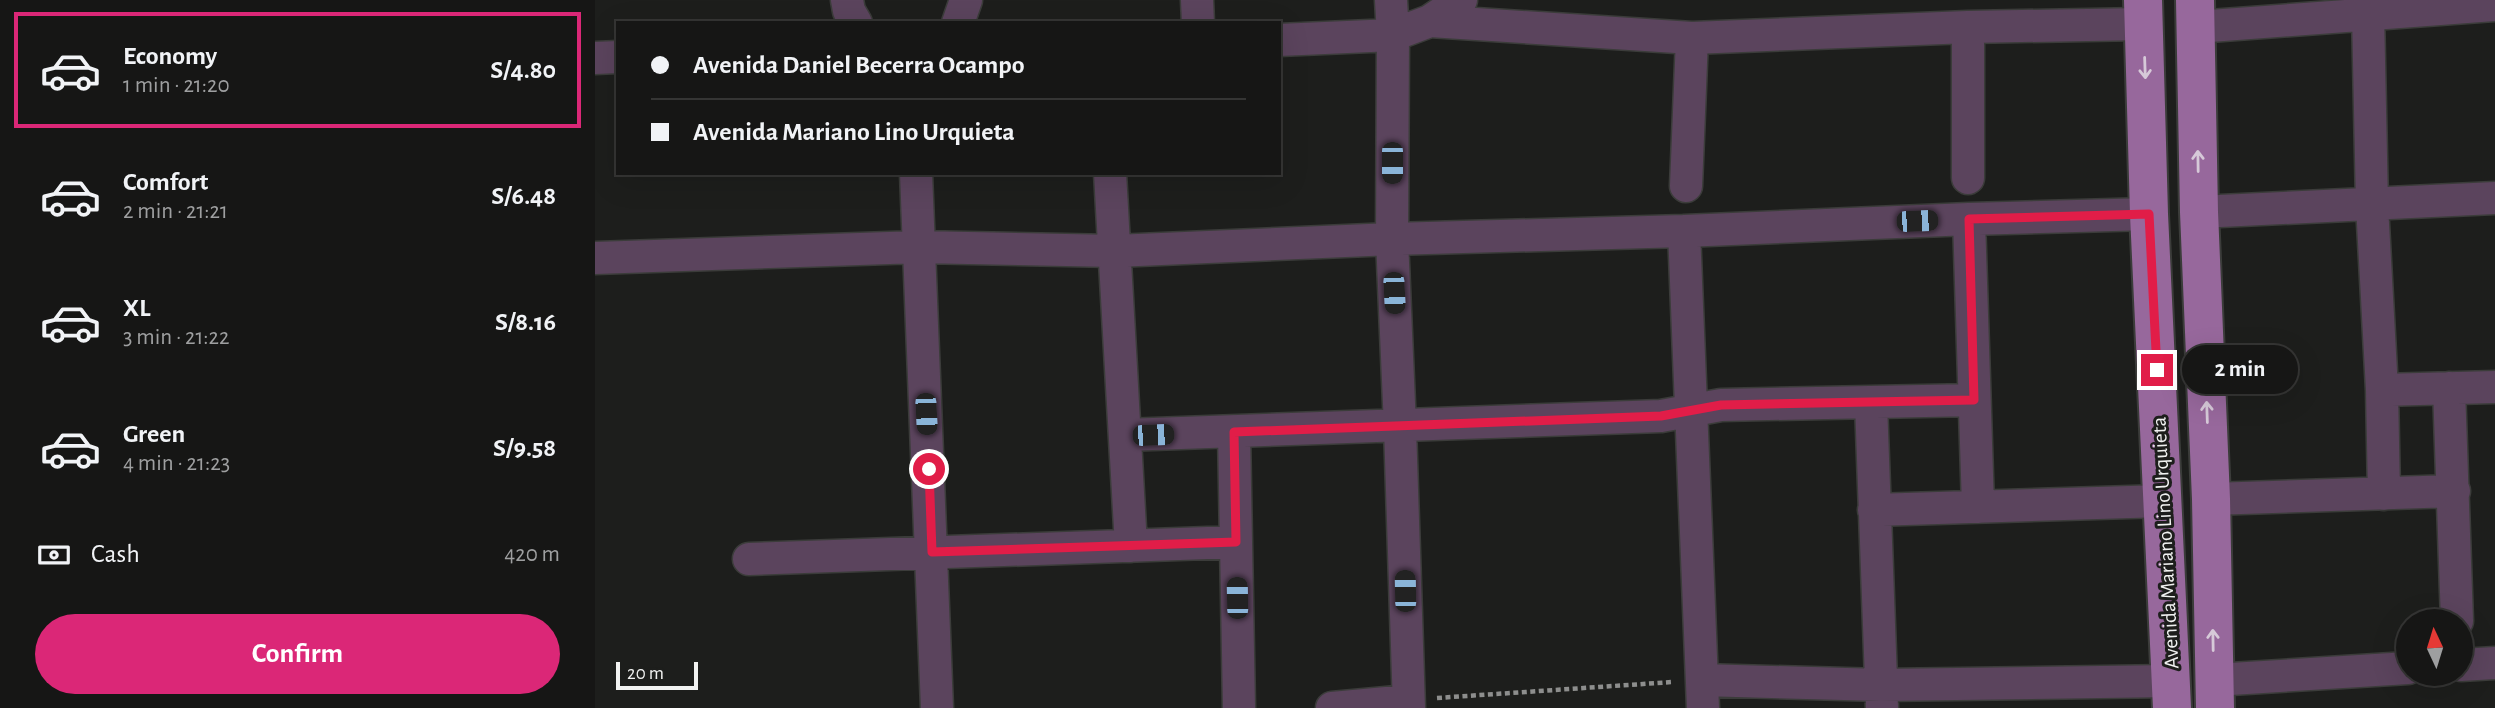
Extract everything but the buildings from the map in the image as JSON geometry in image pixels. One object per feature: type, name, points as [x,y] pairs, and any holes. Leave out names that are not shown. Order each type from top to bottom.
[{"type":"main road","name":"Avenida Mariano Lino Urquieta","points":[[2143,12],[2149,214],[2171,694]]},
{"type":"main road","name":"Avenida Mariano Lino Urquieta","points":[[2195,13],[2199,212],[2211,499],[2214,694]]},
{"type":"street","points":[[848,0],[849,11],[855,21]]},
{"type":"street","points":[[959,21],[966,0]]},
{"type":"street","points":[[1196,0],[1198,21]]},
{"type":"street","points":[[1332,708],[1408,705],[1392,239],[1391,0]]},
{"type":"street","points":[[1281,40],[1393,34],[1430,21],[1461,0]]},
{"type":"street","points":[[2195,13],[2368,13],[2495,5]]},
{"type":"street","points":[[1430,21],[1692,38],[1968,27],[2143,12]]},
{"type":"street","points":[[2368,13],[2372,205],[2382,390],[2384,494]]},
{"type":"street","points":[[1968,27],[1968,178]]},
{"type":"street","points":[[1686,186],[1692,38]]},
{"type":"street","points":[[595,58],[616,57]]},
{"type":"street","points":[[916,175],[937,708]]},
{"type":"street","points":[[1110,175],[1131,546]]},
{"type":"street","points":[[2199,212],[2495,198]]},
{"type":"street","points":[[595,258],[919,247],[1115,251],[2149,214]]},
{"type":"street","points":[[1969,219],[1978,507]]},
{"type":"street","points":[[1684,231],[1702,694],[2171,694]]},
{"type":"street","points":[[2382,390],[2495,387]]},
{"type":"street","points":[[2449,388],[2457,609]]},
{"type":"street","points":[[1125,435],[1661,416],[1721,405],[1974,400]]},
{"type":"street","points":[[1871,403],[1882,696]]},
{"type":"street","points":[[1234,432],[1239,708]]},
{"type":"street","points":[[2211,499],[2454,491]]},
{"type":"street","points":[[1874,510],[2163,501]]},
{"type":"street","points":[[749,558],[1236,542]]},
{"type":"street","points":[[2473,664],[2495,663]]},
{"type":"street","points":[[2214,694],[2396,670]]},
{"type":"path","points":[[1408,705],[1467,694],[1702,694]]},
{"type":"route","points":[[929,469],[932,552],[1236,542],[1234,432],[1661,416],[1721,405],[1974,400],[1969,219],[2149,214],[2157,370]]}]
